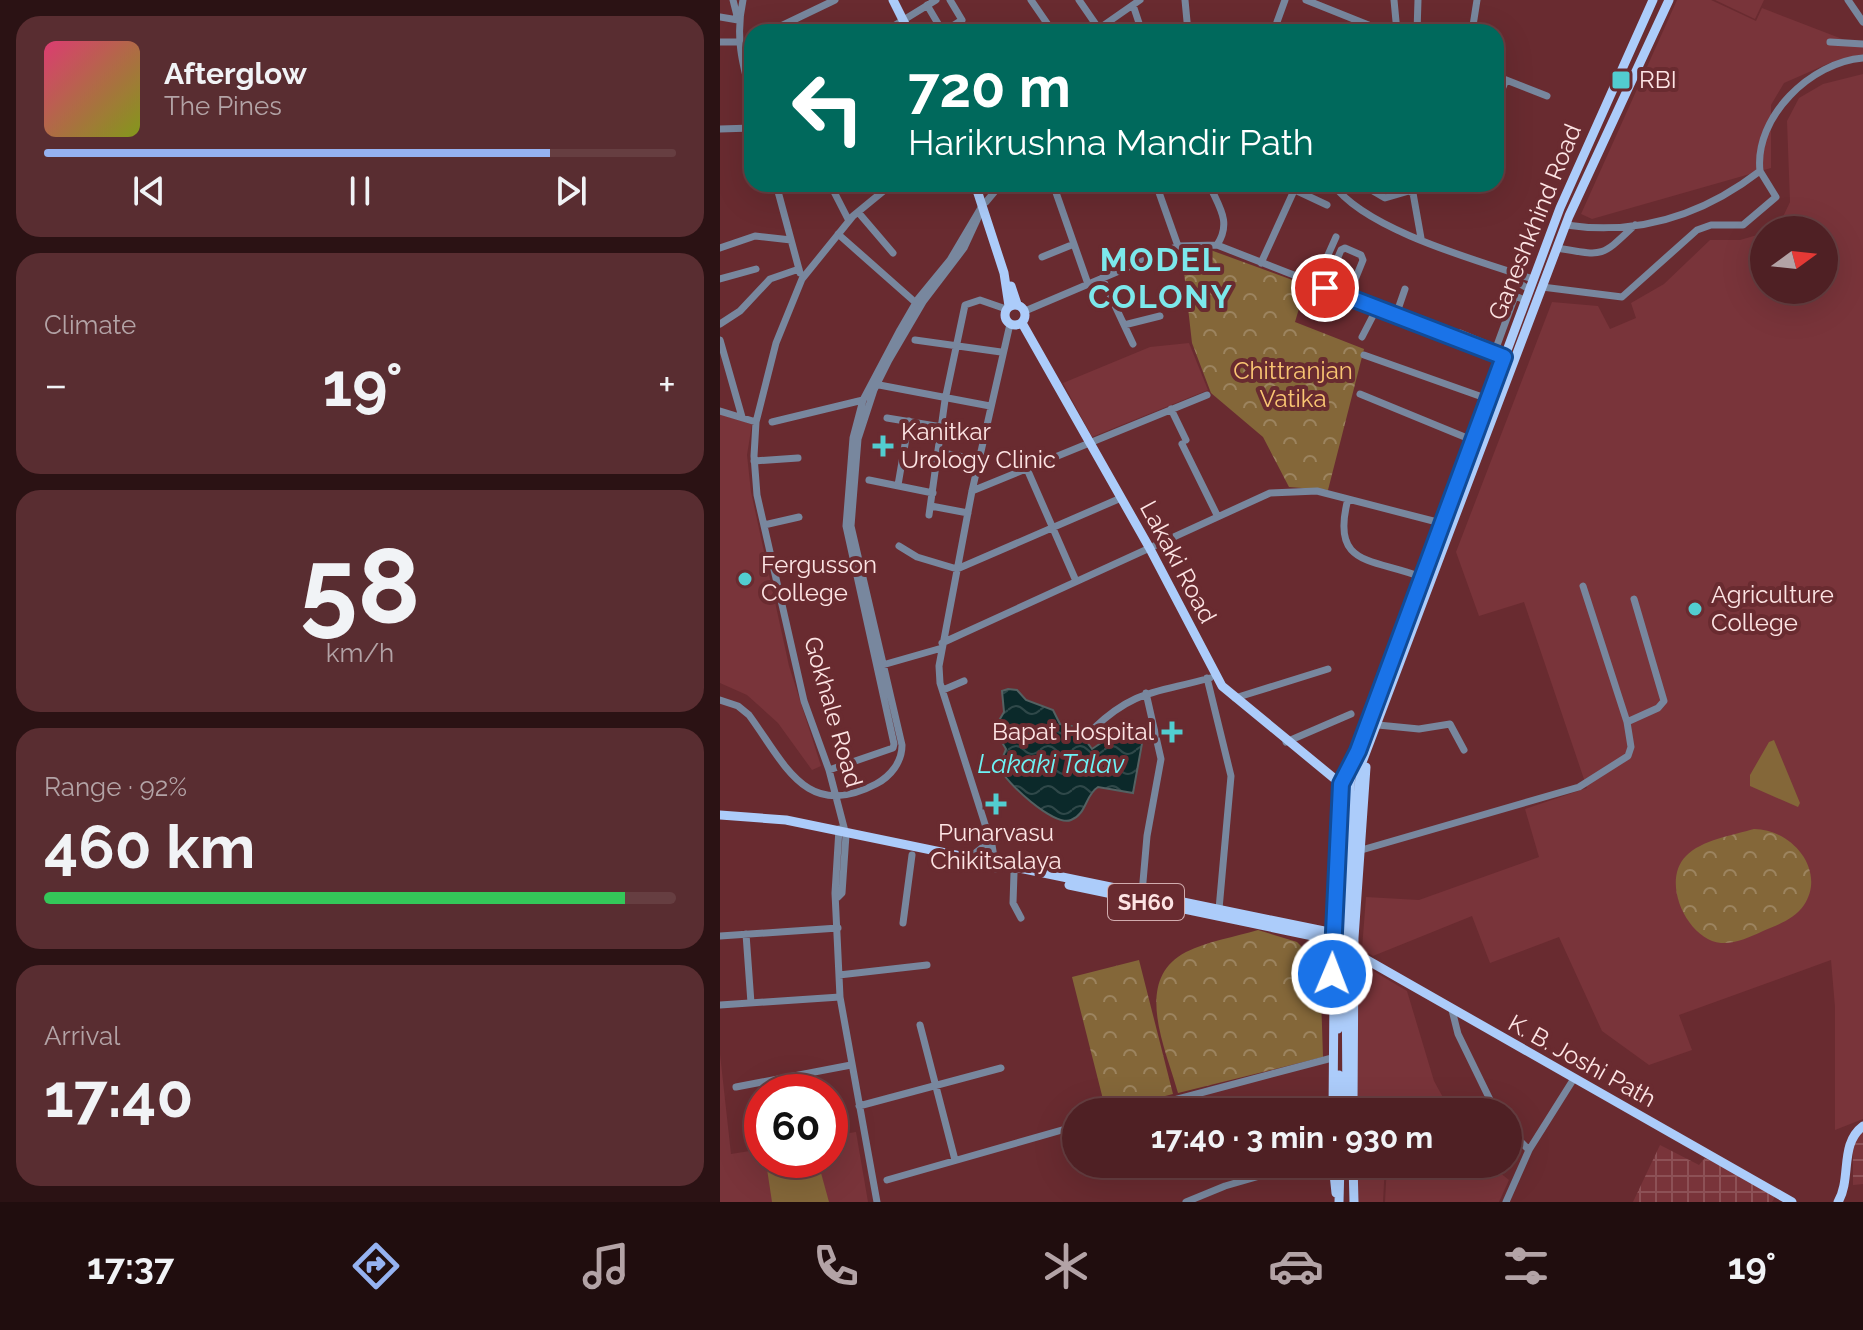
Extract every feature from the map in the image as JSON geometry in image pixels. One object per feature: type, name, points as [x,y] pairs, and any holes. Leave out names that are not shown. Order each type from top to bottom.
[{"type":"main road","points":[[893,0],[905,24]]},
{"type":"main road","name":"Ganeshkhind Road","points":[[1334,1098],[1332,940],[1358,851],[1362,752],[1421,577],[1558,212],[1653,0]]},
{"type":"main road","name":"Ganeshkhind Road","points":[[1352,1098],[1341,784],[1378,725],[1568,220],[1669,0]]},
{"type":"main road","points":[[980,192],[1014,308],[1022,323],[1010,324],[1005,318],[1014,308]]},
{"type":"main road","points":[[1558,212],[1568,220]]},
{"type":"main road","name":"Lakaki Road","points":[[1022,323],[1149,547],[1212,677],[1286,742],[1341,784]]},
{"type":"main road","points":[[1347,1098],[1345,904],[1349,781],[1362,752]]},
{"type":"main road","name":"SH60","points":[[720,815],[786,820],[966,860],[1324,931],[1332,940]]},
{"type":"main road","name":"SH60","points":[[842,834],[849,841],[912,855],[977,867],[981,863]]},
{"type":"main road","name":"SH60","points":[[997,866],[1014,873],[1332,940]]},
{"type":"main road","name":"K. B. Joshi Path","points":[[1332,940],[1346,956],[1452,1010],[1792,1202]]},
{"type":"main road","points":[[1336,1098],[1346,956]]},
{"type":"main road","points":[[1838,1202],[1846,1183],[1850,1142],[1863,1126]]},
{"type":"main road","points":[[1333,1178],[1333,1188],[1345,1202]]},
{"type":"main road","points":[[1342,1178],[1345,1202]]},
{"type":"main road","points":[[1345,1202],[1348,1178]]},
{"type":"street","points":[[733,0],[744,64]]},
{"type":"street","points":[[738,20],[743,0]]},
{"type":"street","points":[[785,24],[835,0]]},
{"type":"street","points":[[899,24],[936,0]]},
{"type":"street","points":[[950,0],[962,20],[956,24]]},
{"type":"street","points":[[1031,0],[1048,24]]},
{"type":"street","points":[[1079,0],[1093,24]]},
{"type":"street","points":[[1185,0],[1187,24]]},
{"type":"street","points":[[1277,22],[1285,0]]},
{"type":"street","points":[[1394,0],[1396,24]]},
{"type":"street","points":[[1417,24],[1418,0]]},
{"type":"street","points":[[1473,24],[1477,0]]},
{"type":"street","points":[[1848,0],[1863,22]]},
{"type":"street","points":[[1309,1],[1366,24]]},
{"type":"street","points":[[1105,24],[1137,2],[1141,24]]},
{"type":"street","points":[[927,5],[938,24]]},
{"type":"street","points":[[720,17],[738,20]]},
{"type":"street","points":[[720,42],[739,42]]},
{"type":"street","points":[[1830,42],[1863,44]]},
{"type":"street","points":[[1542,287],[1622,297],[1697,230],[1711,225],[1743,225],[1776,197],[1760,171],[1758,154],[1771,116],[1809,80],[1846,60],[1863,58]]},
{"type":"street","points":[[1504,85],[1506,80],[1547,96]]},
{"type":"street","points":[[720,129],[744,128]]},
{"type":"street","points":[[1568,220],[1587,228],[1666,222],[1696,211],[1709,200],[1737,189],[1760,171]]},
{"type":"street","points":[[778,192],[802,279]]},
{"type":"street","points":[[834,192],[849,221]]},
{"type":"street","name":"Gokhale Road","points":[[842,834],[837,797],[804,701],[764,525],[754,461],[756,422],[776,343],[802,279],[849,221],[882,192]]},
{"type":"street","points":[[852,470],[874,384],[916,303],[950,260],[994,192]]},
{"type":"street","points":[[1056,192],[1088,284]]},
{"type":"street","points":[[1159,192],[1178,246]]},
{"type":"street","points":[[1212,192],[1225,221],[1224,234],[1217,245]]},
{"type":"street","points":[[1261,263],[1294,192]]},
{"type":"street","points":[[1301,192],[1327,205]]},
{"type":"street","points":[[1340,192],[1358,211],[1531,284]]},
{"type":"street","points":[[1375,192],[1385,198],[1413,193],[1421,238]]},
{"type":"street","points":[[829,770],[893,748],[895,739],[851,526],[852,470],[863,400],[923,302],[964,248],[984,204]]},
{"type":"street","points":[[858,212],[893,253]]},
{"type":"street","points":[[1557,248],[1599,254],[1616,246],[1636,225]]},
{"type":"street","points":[[838,234],[916,303]]},
{"type":"street","points":[[720,248],[755,236],[791,240]]},
{"type":"street","points":[[1315,284],[1336,237]]},
{"type":"street","points":[[1042,257],[1074,244]]},
{"type":"street","points":[[968,513],[930,510],[945,400],[965,305],[980,300],[1014,308],[1088,284],[1178,246],[1217,245],[1504,357]]},
{"type":"street","points":[[1325,288],[1341,250],[1345,248],[1361,255],[1363,260],[1348,297]]},
{"type":"street","points":[[720,279],[756,269]]},
{"type":"street","points":[[720,324],[740,311],[770,279],[799,269]]},
{"type":"street","points":[[1102,278],[1133,344]]},
{"type":"street","points":[[1513,280],[1531,284]]},
{"type":"street","points":[[1396,315],[1405,289]]},
{"type":"street","points":[[1459,340],[1460,333],[1496,348],[1515,296],[1525,300]]},
{"type":"street","points":[[1362,337],[1377,308]]},
{"type":"street","points":[[1124,325],[1160,316]]},
{"type":"street","points":[[997,866],[943,690],[939,666],[972,491],[1001,352],[1010,324]]},
{"type":"street","points":[[720,340],[742,417]]},
{"type":"street","points":[[915,340],[1001,352]]},
{"type":"street","points":[[1364,355],[1488,399]]},
{"type":"street","points":[[874,384],[945,400],[990,406]]},
{"type":"street","points":[[1360,394],[1472,440]]},
{"type":"street","points":[[972,491],[1207,395]]},
{"type":"street","points":[[772,422],[863,400]]},
{"type":"street","points":[[1171,409],[1217,515]]},
{"type":"street","points":[[720,411],[756,422]]},
{"type":"street","points":[[887,418],[942,427]]},
{"type":"street","points":[[898,485],[909,421]]},
{"type":"street","points":[[938,452],[979,460]]},
{"type":"street","points":[[754,461],[798,458]]},
{"type":"street","points":[[1027,469],[1076,581]]},
{"type":"street","points":[[869,480],[933,493]]},
{"type":"street","points":[[880,666],[942,645],[1270,493],[1317,491],[1441,523]]},
{"type":"street","points":[[899,546],[917,557],[957,569],[1121,498]]},
{"type":"street","points":[[1348,499],[1343,533],[1351,553],[1421,577]]},
{"type":"street","points":[[764,525],[799,517]]},
{"type":"street","points":[[1358,851],[1579,787],[1628,756],[1631,747],[1627,722],[1583,586]]},
{"type":"street","points":[[1627,722],[1658,708],[1664,701],[1634,599]]},
{"type":"street","points":[[720,700],[738,706],[749,715],[804,788],[827,798],[837,797],[877,784],[899,763],[902,745],[880,666]]},
{"type":"street","points":[[1235,698],[1328,669]]},
{"type":"street","points":[[1093,729],[1118,705],[1146,693],[1212,677],[1231,776],[1219,909]]},
{"type":"street","points":[[943,690],[964,681]]},
{"type":"street","points":[[1142,893],[1147,836],[1161,759],[1146,693]]},
{"type":"street","points":[[1286,742],[1351,714]]},
{"type":"street","points":[[1378,725],[1419,729],[1450,724],[1464,750]]},
{"type":"street","points":[[966,860],[983,847],[986,831]]},
{"type":"street","points":[[842,834],[838,897],[840,997],[877,1202]]},
{"type":"street","points":[[981,863],[991,843]]},
{"type":"street","points":[[903,923],[912,855]]},
{"type":"street","points":[[1014,873],[1013,903],[1021,918]]},
{"type":"street","points":[[720,936],[838,928]]},
{"type":"street","points":[[746,934],[751,1003]]},
{"type":"street","points":[[839,975],[927,965]]},
{"type":"street","points":[[720,1005],[840,997]]},
{"type":"street","points":[[1452,1010],[1458,1034],[1489,1098]]},
{"type":"street","points":[[920,1025],[955,1160]]},
{"type":"street","points":[[1182,1098],[1332,1058]]},
{"type":"street","points":[[805,1074],[851,1065]]},
{"type":"street","points":[[859,1106],[1001,1068]]},
{"type":"street","points":[[1506,1202],[1529,1150],[1573,1080]]},
{"type":"street","points":[[736,1087],[744,1086]]},
{"type":"street","points":[[887,1180],[1062,1130]]},
{"type":"street","points":[[1522,1143],[1529,1150]]},
{"type":"street","points":[[1186,1202],[1253,1178]]},
{"type":"shaded area","points":[[1677,0],[1711,0],[1756,21],[1762,8],[1863,47],[1863,57],[1832,62],[1784,83],[1771,105],[1771,168],[1592,219],[1581,214]]},
{"type":"shaded area","points":[[1715,0],[1764,0],[1755,19]]},
{"type":"shaded area","name":"Agriculture College","points":[[1863,74],[1863,1119],[1835,1130],[1835,1007],[1831,960],[1679,1015],[1692,1050],[1649,1065],[1602,1031],[1559,937],[1490,963],[1472,916],[1373,956],[1362,949],[1366,897],[1419,900],[1539,857],[1525,809],[1587,788],[1524,602],[1479,616],[1456,552],[1552,302],[1598,306],[1610,329],[1636,318],[1631,303],[1664,284],[1710,240],[1750,237],[1750,304],[1838,304],[1838,216],[1783,216],[1790,202],[1787,121],[1799,98],[1823,84]]},
{"type":"shaded area","points":[[1189,343],[1208,390],[1092,437],[1063,383],[1150,347]]},
{"type":"shaded area","name":"Fergusson College","points":[[720,414],[752,424],[747,455],[751,492],[789,666],[821,766],[812,770],[778,723],[747,695],[720,683]]},
{"type":"shaded area","points":[[1358,962],[1407,991],[1434,1081],[1443,1098],[1358,1098]]},
{"type":"shaded area","points":[[720,1054],[731,1154],[744,1152],[744,1178],[848,1178],[848,1133],[856,1132],[868,1202],[720,1202]]},
{"type":"shaded area","points":[[1863,1130],[1863,1184],[1853,1185],[1853,1145]]},
{"type":"shaded area","points":[[1660,1145],[1699,1165],[1705,1158],[1776,1195],[1772,1202],[1633,1202]]},
{"type":"shaded area","points":[[1358,1178],[1384,1178],[1383,1202],[1358,1202]]},
{"type":"shaded area","points":[[1386,1178],[1509,1180],[1499,1202],[1385,1202]]},
{"type":"green space","name":"Chittranjan Vatika","points":[[1205,248],[1306,285],[1295,322],[1364,349],[1328,490],[1289,487],[1263,437],[1211,393],[1192,343],[1184,272],[1192,270],[1188,249]]},
{"type":"green space","points":[[1774,740],[1800,803],[1798,807],[1750,786],[1750,775],[1769,742]]},
{"type":"green space","points":[[1754,829],[1781,836],[1802,854],[1811,878],[1810,892],[1800,910],[1780,924],[1737,941],[1721,943],[1709,939],[1698,932],[1681,908],[1676,880],[1679,867],[1692,850]]},
{"type":"green space","points":[[1258,930],[1297,942],[1320,965],[1323,1057],[1178,1093],[1157,1016],[1160,980],[1170,964],[1186,952]]},
{"type":"green space","points":[[1139,960],[1173,1094],[1157,1098],[1103,1098],[1072,977]]},
{"type":"green space","points":[[768,1178],[822,1178],[829,1202],[772,1202]]},
{"type":"water","name":"Lakaki Talav","points":[[1017,690],[1026,700],[1053,710],[1060,724],[1076,727],[1092,749],[1128,725],[1140,728],[1143,738],[1133,793],[1098,787],[1080,813],[1071,820],[1053,817],[1031,802],[1010,783],[999,767],[1006,749],[994,729],[1004,712],[1002,691]]},
{"type":"place","name":"RBI","points":[[1621,80]]},
{"type":"place","name":"Kanitkar Urology Clinic","points":[[883,446]]},
{"type":"place","name":"Fergusson College","points":[[745,579]]},
{"type":"place","name":"Agriculture College","points":[[1695,609]]},
{"type":"place","name":"Bapat Hospital","points":[[1172,732]]},
{"type":"place","name":"Punarvasu Chikitsalaya","points":[[996,804]]},
{"type":"district","name":"MODEL COLONY","points":[[1161,278]]},
{"type":"route","points":[[1325,288],[1504,357],[1358,751],[1341,784],[1332,974]]}]
